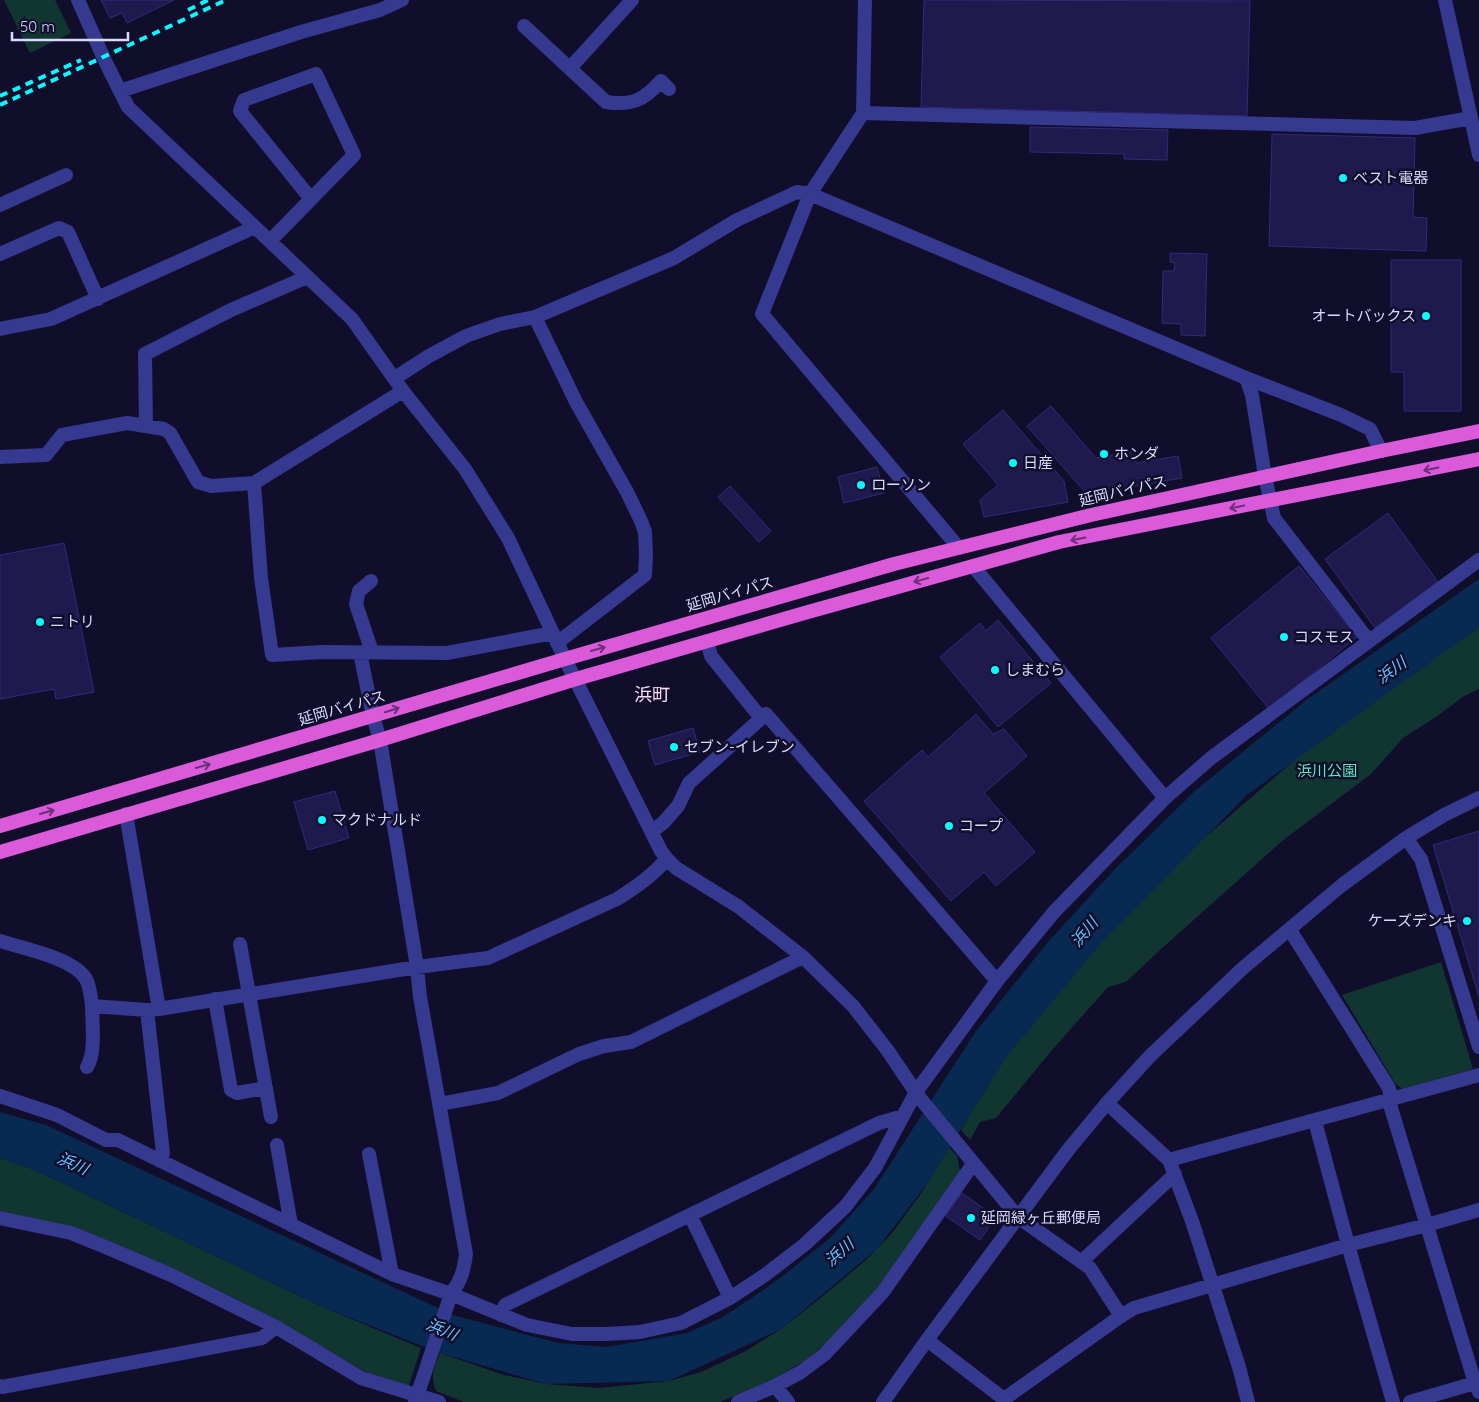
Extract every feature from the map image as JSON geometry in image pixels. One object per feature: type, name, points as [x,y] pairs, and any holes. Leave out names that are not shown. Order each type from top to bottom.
[{"type":"highway","name":"延岡バイパス","points":[[0,826],[565,658],[894,564],[1091,515],[1479,431]]},
{"type":"highway","points":[[0,852],[380,740],[576,679],[1060,542],[1479,459]]},
{"type":"street","points":[[78,0],[128,107],[352,319],[403,391],[465,469],[508,538],[555,638],[666,859],[676,868],[739,907],[804,957],[853,1006],[888,1051],[917,1094],[1018,1217],[1090,1268],[1121,1316]]},
{"type":"street","points":[[120,91],[301,32],[380,10],[402,0]]},
{"type":"street","points":[[570,68],[632,0]]},
{"type":"street","points":[[865,0],[863,113],[810,194],[762,314],[959,548]]},
{"type":"street","points":[[1445,0],[1479,155]]},
{"type":"street","points":[[524,26],[606,102],[622,104],[635,101],[647,95],[661,81],[670,89]]},
{"type":"street","points":[[270,241],[312,199],[354,155],[316,74],[244,100],[240,111],[312,199]]},
{"type":"street","points":[[863,113],[1416,128],[1471,118]]},
{"type":"street","points":[[0,206],[66,175]]},
{"type":"street","points":[[395,378],[429,356],[466,336],[500,324],[535,316],[674,258],[737,220],[798,192],[810,194],[1246,378],[1341,415],[1370,429],[1381,451]]},
{"type":"street","points":[[0,329],[51,319],[255,227]]},
{"type":"street","points":[[0,254],[59,228],[68,232],[98,299]]},
{"type":"street","points":[[146,426],[145,354],[231,310],[307,276]]},
{"type":"street","points":[[254,483],[261,578],[272,655],[322,652],[447,653],[555,638],[645,575],[645,532],[627,492],[576,402],[535,316]]},
{"type":"street","points":[[1246,378],[1252,395],[1274,518],[1369,641]]},
{"type":"street","points":[[0,457],[46,455],[62,435],[127,423],[164,429],[170,433],[198,482],[211,486],[254,483],[403,391]]},
{"type":"street","points":[[0,1096],[57,1115],[106,1140],[118,1140],[392,1274],[451,1294],[527,1325],[572,1334],[606,1334],[640,1332],[681,1322],[730,1298],[765,1275],[804,1245],[845,1207],[875,1168],[917,1094],[997,981],[1054,912],[1164,798],[1211,758],[1479,560]]},
{"type":"street","points":[[973,566],[1164,798]]},
{"type":"street","points":[[371,581],[359,591],[356,604],[366,652],[372,716],[380,740],[417,967],[420,997],[466,1254],[459,1284],[451,1294],[416,1399]]},
{"type":"street","points":[[707,641],[711,656],[761,718]]},
{"type":"street","points":[[652,831],[663,823],[678,806],[689,783],[766,714],[997,981]]},
{"type":"street","points":[[884,1402],[927,1340],[1068,1150],[1107,1103],[1150,1056],[1243,968],[1342,885],[1406,838],[1444,815],[1479,798]]},
{"type":"street","points":[[126,814],[153,1009],[163,1153],[160,1161]]},
{"type":"street","points":[[1406,838],[1421,859],[1479,1046]]},
{"type":"street","points":[[92,1006],[153,1009],[417,967],[488,958],[617,898],[654,873],[666,859]]},
{"type":"street","points":[[1290,930],[1388,1088],[1392,1099],[1391,1108],[1477,1387],[1410,1402]]},
{"type":"street","points":[[0,941],[60,960],[75,968],[86,979],[92,1006],[92,1040],[90,1062],[87,1067]]},
{"type":"street","points":[[240,944],[271,1117]]},
{"type":"street","points":[[440,1104],[498,1093],[579,1054],[604,1046],[631,1042],[804,957]]},
{"type":"street","points":[[215,999],[231,1090],[237,1093],[266,1088]]},
{"type":"street","points":[[1169,1160],[1479,1074]]},
{"type":"street","points":[[1107,1103],[1169,1160],[1192,1221],[1248,1402]]},
{"type":"street","points":[[501,1315],[505,1305],[879,1123],[903,1116]]},
{"type":"street","points":[[1314,1121],[1393,1402]]},
{"type":"street","points":[[277,1145],[291,1225]]},
{"type":"street","points":[[369,1154],[392,1274]]},
{"type":"street","points":[[738,1402],[801,1372],[825,1354],[883,1292],[973,1164]]},
{"type":"street","points":[[1081,1262],[1175,1174]]},
{"type":"street","points":[[927,1340],[1005,1400],[1134,1308],[1348,1245],[1479,1210]]},
{"type":"street","points":[[690,1215],[730,1298]]},
{"type":"street","points":[[0,1218],[71,1233],[171,1274],[276,1327],[361,1378],[416,1399],[439,1402]]},
{"type":"street","points":[[1,1387],[262,1338],[276,1327]]},
{"type":"street","points":[[775,1386],[788,1402]]},
{"type":"green space","points":[[4,0],[55,0],[71,33],[30,53]]},
{"type":"green space","name":"浜川公園","points":[[1479,627],[1479,689],[1464,696],[1403,738],[1371,774],[1282,841],[1126,982],[1108,987],[1052,1050],[996,1118],[980,1122],[970,1140],[961,1130],[1006,1057],[1083,961],[1157,883],[1202,840],[1305,751]]},
{"type":"green space","points":[[1441,962],[1473,1069],[1402,1089],[1395,1083],[1342,995]]},
{"type":"green space","points":[[949,1147],[957,1156],[960,1171],[877,1289],[828,1342],[804,1361],[772,1380],[720,1402],[464,1402],[436,1391],[433,1376],[440,1353],[504,1375],[546,1384],[599,1388],[669,1381],[701,1372],[744,1352],[781,1329],[866,1260],[892,1233],[922,1192]]},
{"type":"green space","points":[[0,1158],[35,1170],[325,1308],[421,1348],[408,1388],[364,1371],[244,1303],[171,1268],[77,1228],[0,1211]]},
{"type":"water","name":"浜川","points":[[1479,579],[1479,627],[1247,795],[1103,941],[1006,1057],[926,1185],[877,1249],[781,1329],[669,1381],[546,1384],[440,1353],[325,1308],[35,1170],[0,1158],[0,1112],[46,1125],[453,1315],[558,1343],[607,1347],[687,1333],[723,1317],[775,1282],[829,1239],[874,1189],[974,1034],[1048,942],[1114,870],[1196,790],[1309,698]]},
{"type":"building","points":[[101,0],[174,0],[127,23],[122,13],[110,18]]},
{"type":"building","points":[[924,0],[1250,1],[1247,116],[921,107]]},
{"type":"building","points":[[1030,127],[1168,130],[1167,160],[1124,159],[1124,154],[1030,152]]},
{"type":"building","name":"ベスト電器","points":[[1272,134],[1415,138],[1413,217],[1427,218],[1426,251],[1269,246]]},
{"type":"building","points":[[1170,253],[1207,254],[1205,336],[1181,335],[1181,324],[1162,323],[1163,271],[1174,271],[1175,263],[1170,262]]},
{"type":"building","name":"オートバックス","points":[[1391,260],[1461,260],[1461,411],[1404,411],[1404,372],[1391,372]]},
{"type":"building","points":[[1051,406],[1096,458],[1134,451],[1136,463],[1178,456],[1182,478],[1087,494],[1027,426]]},
{"type":"building","name":"日産","points":[[1003,410],[1064,481],[1068,502],[984,517],[980,500],[998,485],[963,444]]},
{"type":"building","name":"ローソン","points":[[877,467],[884,493],[844,503],[838,477]]},
{"type":"building","points":[[730,486],[771,531],[759,542],[718,497]]},
{"type":"building","points":[[1388,513],[1438,582],[1375,628],[1325,559]]},
{"type":"building","name":"ニトリ","points":[[64,543],[94,692],[56,699],[54,689],[0,699],[0,555]]},
{"type":"building","name":"コスモス","points":[[1299,566],[1357,637],[1269,709],[1211,638]]},
{"type":"building","name":"しまむら","points":[[998,620],[1051,683],[998,727],[940,657],[980,623],[986,631]]},
{"type":"building","name":"コープ","points":[[976,714],[993,734],[1004,729],[1027,756],[984,793],[1035,852],[996,886],[984,872],[951,901],[864,801],[922,750],[928,757]]},
{"type":"building","name":"セブン-イレブン","points":[[693,728],[700,752],[655,765],[648,741]]},
{"type":"building","name":"マクドナルド","points":[[335,791],[349,838],[308,850],[294,802]]},
{"type":"building","name":"ケーズデンキ","points":[[1479,831],[1479,997],[1433,845]]},
{"type":"building","points":[[962,1193],[996,1217],[980,1240],[946,1216]]},
{"type":"railway","points":[[188,10],[208,0]]},
{"type":"railway","points":[[0,105],[226,0]]},
{"type":"railway","points":[[0,96],[81,60]]},
{"type":"place","name":"ベスト電器","points":[[1343,178]]},
{"type":"place","name":"オートバックス","points":[[1426,316]]},
{"type":"place","name":"ホンダ","points":[[1104,454]]},
{"type":"place","name":"日産","points":[[1013,463]]},
{"type":"place","name":"ローソン","points":[[861,485]]},
{"type":"place","name":"ニトリ","points":[[40,622]]},
{"type":"place","name":"コスモス","points":[[1284,637]]},
{"type":"place","name":"しまむら","points":[[995,670]]},
{"type":"place","name":"セブン-イレブン","points":[[674,747]]},
{"type":"place","name":"マクドナルド","points":[[322,820]]},
{"type":"place","name":"コープ","points":[[949,826]]},
{"type":"place","name":"ケーズデンキ","points":[[1467,921]]},
{"type":"place","name":"延岡緑ヶ丘郵便局","points":[[971,1218]]},
{"type":"district","name":"浜町","points":[[652,695]]}]
